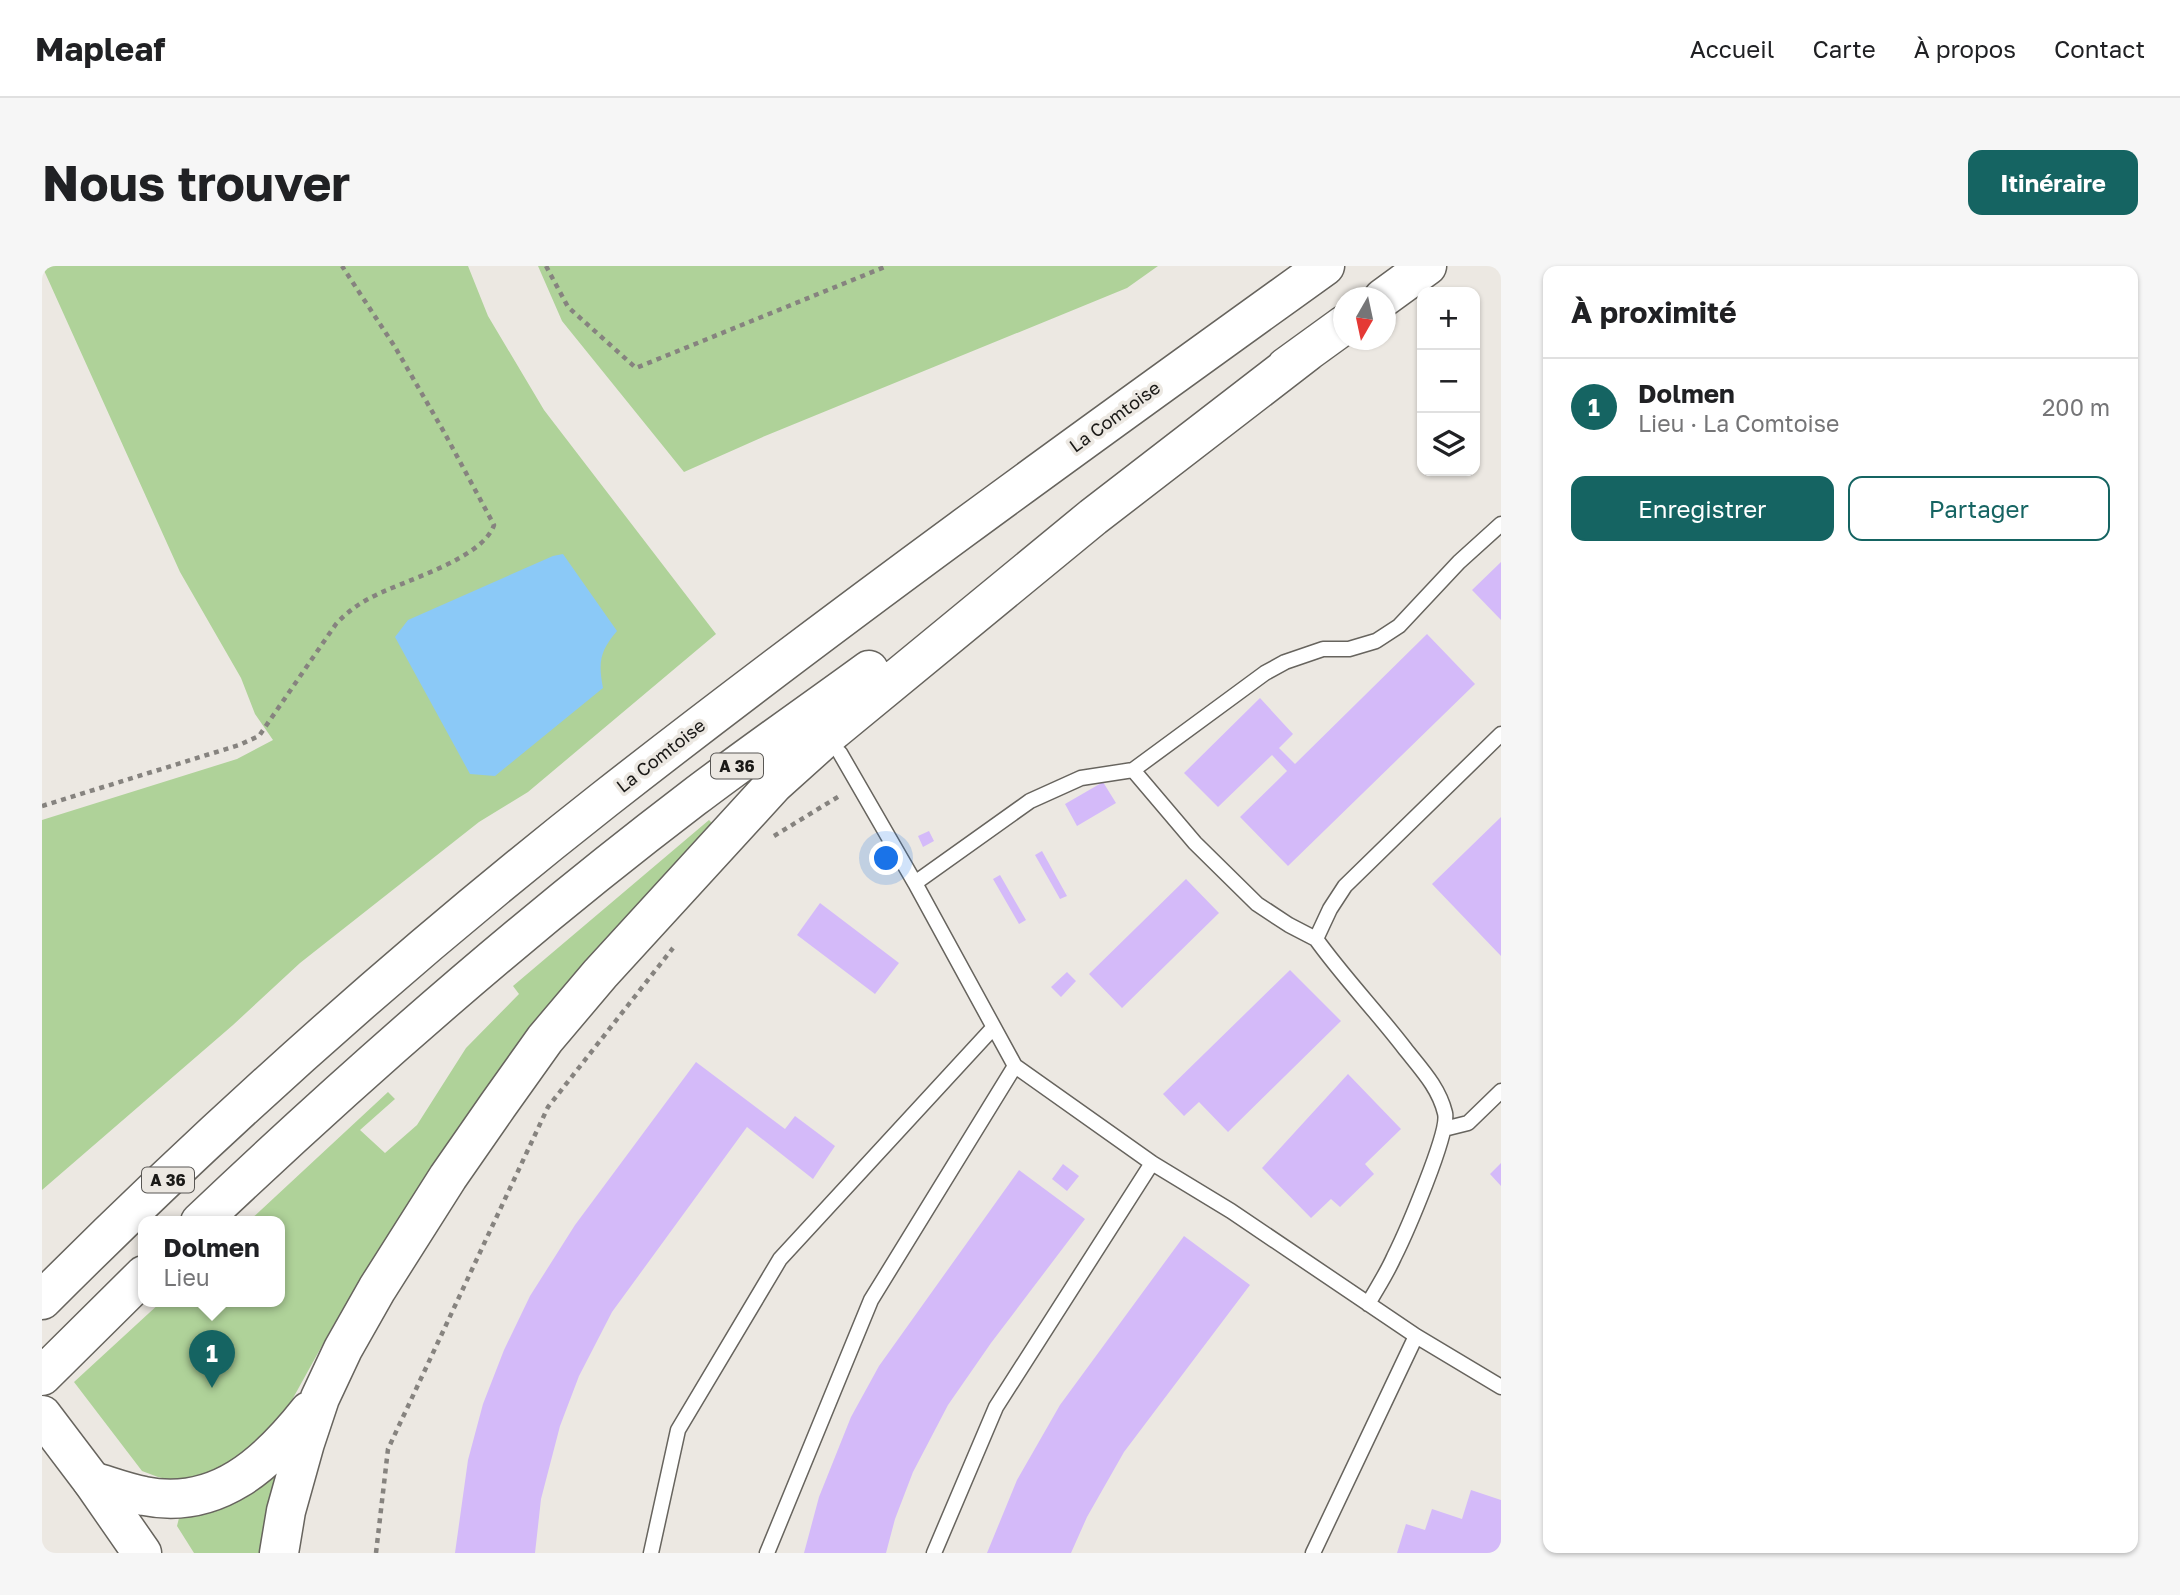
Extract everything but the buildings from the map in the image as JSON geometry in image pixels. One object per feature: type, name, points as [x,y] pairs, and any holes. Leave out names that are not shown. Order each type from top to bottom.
[{"type":"main road","name":"La Comtoise","points":[[42,1300],[93,1249],[334,1027],[452,924],[603,801],[760,679],[1051,463],[1325,266]]},
{"type":"main road","points":[[1396,288],[1427,266]]},
{"type":"main road","name":"A 36","points":[[207,1216],[437,1007],[663,822],[1333,333]]},
{"type":"main road","points":[[279,1553],[294,1479],[320,1398],[343,1349],[377,1289],[449,1177],[545,1039],[600,974],[724,837],[774,785],[834,730],[1093,517],[1307,352]]},
{"type":"main road","points":[[42,1291],[93,1249]]},
{"type":"main road","points":[[42,1376],[138,1281]]},
{"type":"main road","points":[[92,1481],[146,1497],[187,1497],[217,1491],[263,1462],[320,1398]]},
{"type":"main road","points":[[42,1415],[142,1553]]},
{"type":"lane","points":[[915,883],[1030,801],[1081,778],[1133,770],[1265,673],[1284,662],[1323,649],[1349,649],[1376,641],[1399,626],[1459,562],[1501,524]]},
{"type":"lane","points":[[1316,939],[1330,909],[1345,886],[1501,734]]},
{"type":"lane","points":[[840,754],[915,883],[1015,1066],[1152,1163],[1231,1211],[1416,1336],[1501,1387]]},
{"type":"lane","points":[[1133,770],[1195,843],[1257,904],[1316,939],[1436,1088],[1446,1116],[1444,1129],[1394,1258],[1368,1304]]},
{"type":"lane","points":[[650,1553],[678,1430],[780,1259],[993,1028]]},
{"type":"lane","points":[[767,1553],[871,1300],[1015,1066]]},
{"type":"lane","points":[[1444,1129],[1468,1123],[1501,1091]]},
{"type":"lane","points":[[933,1553],[996,1407],[1152,1163]]},
{"type":"lane","points":[[1313,1553],[1416,1336]]},
{"type":"path","points":[[42,806],[239,745],[259,736],[346,613],[372,597],[459,558],[491,534],[494,525],[444,432],[395,347],[342,266]]},
{"type":"path","points":[[546,266],[568,307],[636,368],[887,266]]},
{"type":"path","points":[[771,838],[857,785]]},
{"type":"path","points":[[376,1553],[388,1449],[548,1107],[674,947]]},
{"type":"green space","points":[[42,266],[468,266],[488,316],[544,410],[716,634],[528,792],[479,822],[300,963],[233,1025],[42,1190],[42,820],[237,759],[273,740],[255,714],[241,678],[180,572]]},
{"type":"green space","points":[[538,266],[1158,266],[1127,288],[765,436],[684,472],[562,321]]},
{"type":"green space","points":[[709,820],[718,829],[385,1247],[334,1324],[287,1409],[254,1451],[204,1479],[171,1480],[142,1471],[74,1382],[156,1307],[285,1307],[285,1216],[254,1216],[388,1092],[395,1099],[360,1130],[385,1153],[417,1125],[466,1048],[519,994],[513,986]]},
{"type":"green space","points":[[274,1477],[283,1479],[266,1553],[194,1553],[177,1526],[179,1518],[230,1505]]},
{"type":"water","points":[[563,554],[617,631],[602,657],[603,688],[495,776],[470,774],[395,637],[408,620]]},
{"type":"place","name":"Dolmen","points":[[212,1388]]}]
